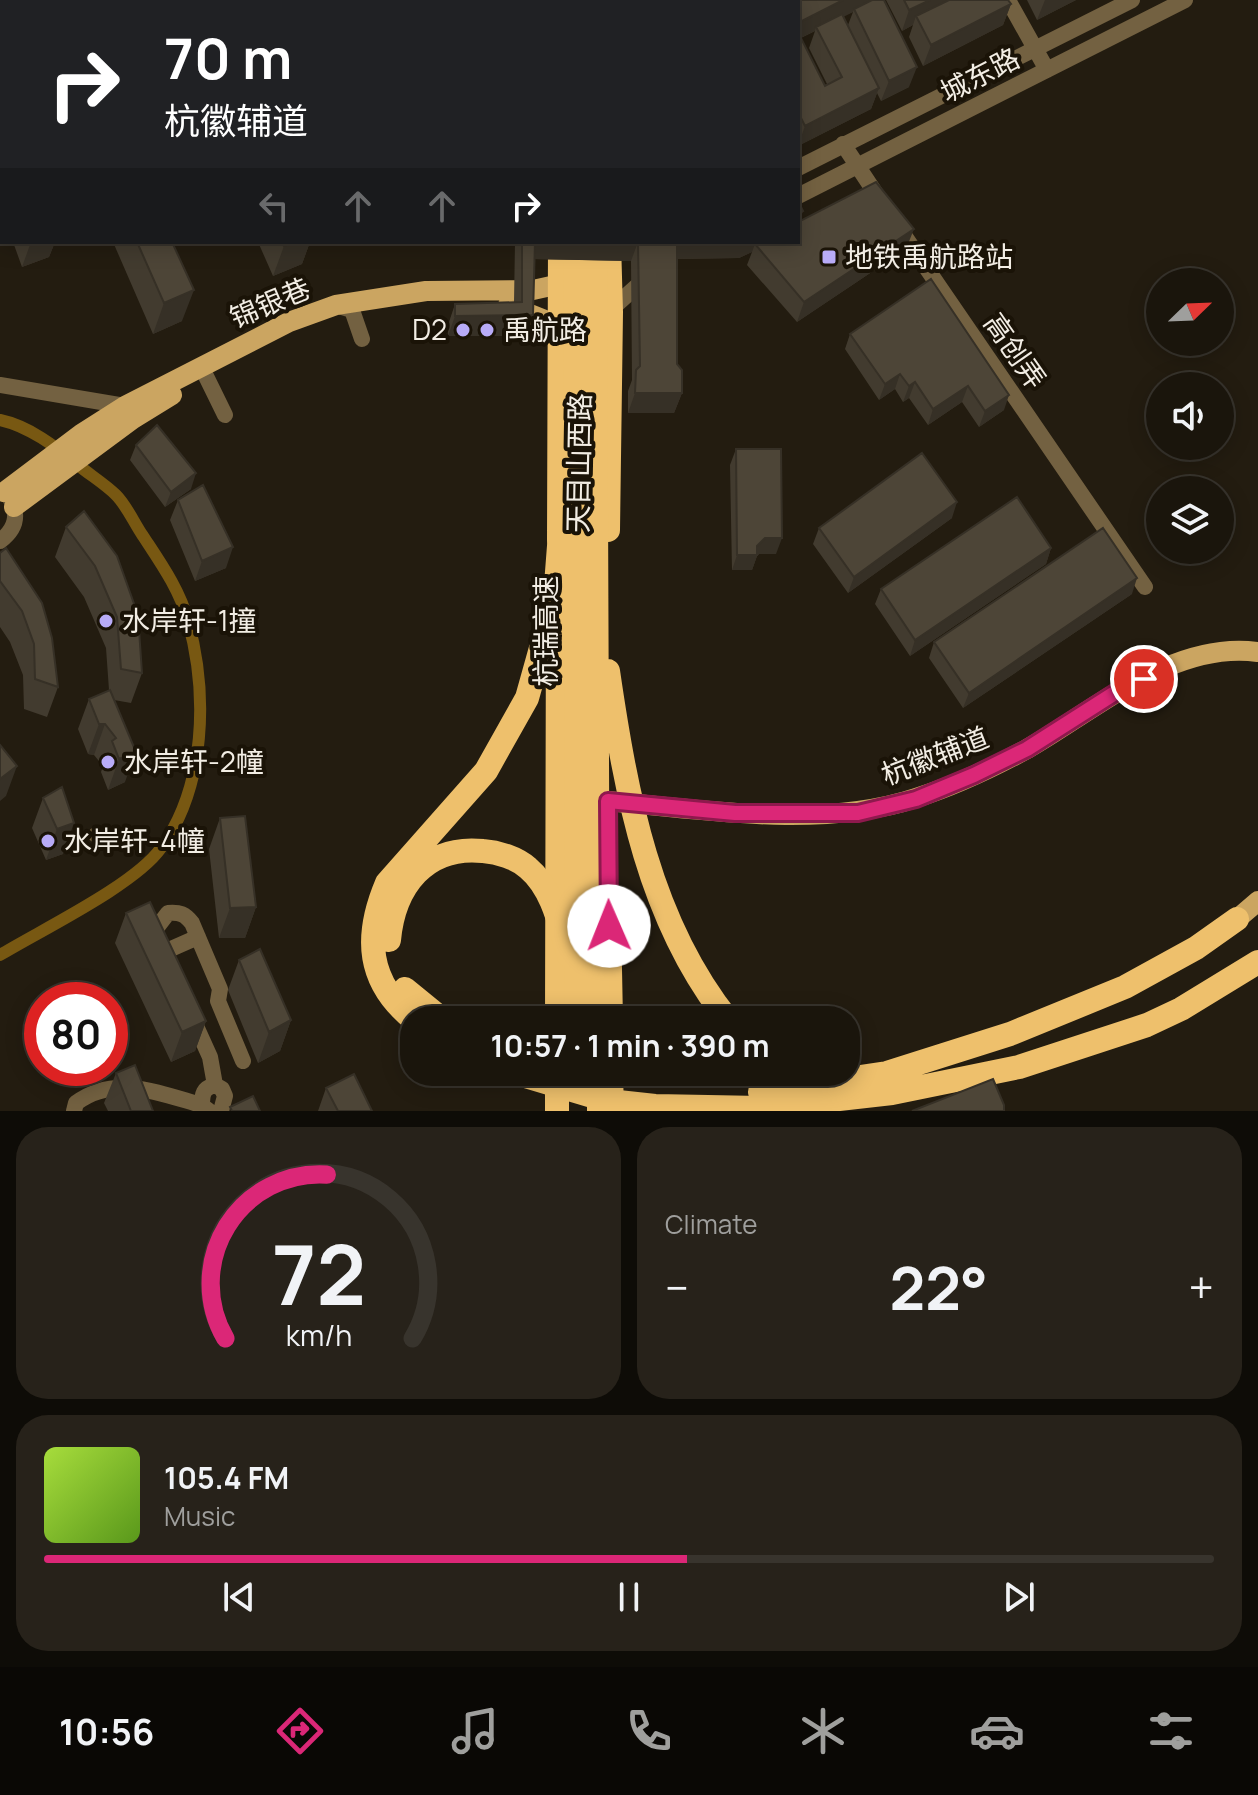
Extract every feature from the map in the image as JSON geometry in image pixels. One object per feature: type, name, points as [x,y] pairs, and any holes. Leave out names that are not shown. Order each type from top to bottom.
[{"type":"highway","name":"天目山西路","points":[[557,1006],[567,328],[560,284],[560,244]]},
{"type":"highway","name":"杭瑞高速","points":[[575,244],[567,328],[577,1006]]},
{"type":"highway","name":"天目山西路","points":[[609,244],[611,312],[606,645],[611,1006]]},
{"type":"highway","name":"杭瑞高速","points":[[598,1006],[596,584],[609,244]]},
{"type":"highway","points":[[400,1008],[394,1003],[373,961],[375,917],[387,883],[486,771],[527,698],[555,598],[567,328]]},
{"type":"highway","points":[[596,584],[624,767],[642,842],[681,950],[717,1006]]},
{"type":"highway","points":[[425,1006],[407,992],[396,976],[390,957],[391,920],[401,892],[416,871],[448,852],[468,849],[488,851],[526,866],[547,891],[577,981]]},
{"type":"highway","points":[[840,1111],[890,1083],[1103,996],[1196,948],[1237,919]]},
{"type":"highway","points":[[559,1086],[609,1101],[655,1106],[760,1100],[1019,1067],[1147,1025],[1181,1009],[1258,962]]},
{"type":"highway","points":[[1103,996],[1092,1003],[1087,1016],[1090,1028],[1102,1034],[1117,1034]]},
{"type":"highway","points":[[860,1076],[890,1083]]},
{"type":"highway","points":[[557,1086],[557,1111]]},
{"type":"highway","points":[[579,1086],[579,1111]]},
{"type":"highway","points":[[599,1086],[599,1111]]},
{"type":"highway","points":[[611,1086],[612,1111]]},
{"type":"highway","points":[[622,1086],[760,1100]]},
{"type":"main road","name":"锦银巷","points":[[6,496],[129,412],[289,322],[426,291],[533,290],[560,284]]},
{"type":"main road","name":"锦银巷","points":[[344,308],[480,303],[520,310],[567,328]]},
{"type":"main road","name":"杭徽辅道","points":[[608,801],[735,813],[858,813],[916,799],[974,775],[1027,749],[1118,691],[1201,655],[1258,652]]},
{"type":"main road","points":[[1237,919],[1258,901]]},
{"type":"street","points":[[1008,0],[1047,70]]},
{"type":"street","name":"城东路","points":[[800,167],[1132,0]]},
{"type":"street","name":"城东路","points":[[800,195],[1185,0]]},
{"type":"street","name":"高创弄","points":[[843,144],[1145,587]]},
{"type":"street","points":[[560,284],[609,244]]},
{"type":"street","points":[[567,328],[611,312],[656,269]]},
{"type":"street","points":[[344,308],[362,339]]},
{"type":"street","points":[[203,371],[225,415]]},
{"type":"street","points":[[0,385],[129,412]]},
{"type":"street","points":[[0,541],[14,524],[6,496]]},
{"type":"street","points":[[198,937],[168,960],[155,930],[168,913],[185,915],[198,937],[220,989],[218,1001],[243,1061]]},
{"type":"street","points":[[183,998],[210,1057],[215,1085]]},
{"type":"street","points":[[74,1111],[76,1103],[90,1093],[121,1087],[145,1088],[170,1103],[206,1108],[203,1093],[215,1085],[222,1089],[225,1096],[221,1111]]},
{"type":"building","points":[[800,0],[843,0],[800,22]]},
{"type":"building","points":[[872,0],[884,0],[917,67],[889,81],[854,9]]},
{"type":"building","points":[[904,0],[930,0],[909,10]]},
{"type":"building","points":[[949,0],[1008,0],[1011,4],[931,45],[916,16]]},
{"type":"building","points":[[842,14],[879,88],[805,126],[800,116],[800,36],[825,86],[842,77],[816,27]]},
{"type":"building","name":"地铁禹航路站","points":[[876,182],[914,229],[804,302],[755,244],[800,244],[800,221]]},
{"type":"building","points":[[138,244],[173,244],[194,290],[164,303]]},
{"type":"building","points":[[522,244],[535,244],[533,315],[455,316],[455,304],[522,302]]},
{"type":"building","points":[[638,244],[677,244],[677,364],[682,370],[682,393],[635,393],[636,370],[640,366]]},
{"type":"building","points":[[931,279],[1009,395],[985,411],[968,386],[933,409],[915,382],[909,386],[900,374],[885,384],[850,334]]},
{"type":"building","points":[[157,425],[196,473],[171,492],[136,445]]},
{"type":"building","points":[[736,449],[781,449],[782,538],[765,538],[757,546],[757,555],[737,555]]},
{"type":"building","points":[[922,453],[957,502],[854,577],[819,528]]},
{"type":"building","points":[[203,485],[233,547],[202,561],[178,500]]},
{"type":"building","points":[[1017,497],[1051,548],[915,640],[881,589]]},
{"type":"building","points":[[84,511],[117,556],[138,615],[142,673],[121,669],[117,617],[95,566],[66,527]]},
{"type":"building","points":[[1103,528],[1137,578],[969,693],[934,642]]},
{"type":"building","points":[[6,548],[42,603],[52,638],[58,687],[35,679],[34,644],[22,611],[0,581],[0,553]]},
{"type":"building","points":[[110,690],[136,752],[119,759],[112,741],[116,738],[105,724],[99,724],[89,699]]},
{"type":"building","points":[[0,745],[17,766],[0,779]]},
{"type":"building","points":[[62,787],[74,823],[57,829],[43,798]]},
{"type":"building","points":[[245,816],[256,907],[230,908],[220,818]]},
{"type":"building","points":[[150,902],[206,1021],[182,1032],[126,913]]},
{"type":"building","points":[[260,949],[291,1020],[269,1032],[239,960]]},
{"type":"building","points":[[135,1065],[153,1111],[131,1111],[121,1086],[128,1086],[128,1068]]},
{"type":"building","points":[[354,1074],[372,1111],[338,1111],[326,1088]]},
{"type":"building","points":[[993,1079],[1004,1111],[912,1111]]},
{"type":"building","points":[[253,1096],[260,1111],[232,1111],[230,1107]]},
{"type":"waterway","points":[[0,420],[32,432],[51,444],[124,504],[180,598],[194,649],[200,708],[195,768],[176,823],[161,848],[131,877],[109,892],[0,955]]},
{"type":"place","name":"地铁禹航路站","points":[[829,257]]},
{"type":"place","name":"D2","points":[[463,330]]},
{"type":"place","name":"禹航路","points":[[487,330]]},
{"type":"place","name":"水岸轩-1撞","points":[[106,621]]},
{"type":"place","name":"水岸轩-2幢","points":[[108,762]]},
{"type":"place","name":"水岸轩-4幢","points":[[48,841]]},
{"type":"route","points":[[609,926],[608,801],[735,813],[858,813],[916,799],[974,775],[1027,749],[1118,691],[1144,679]]}]
